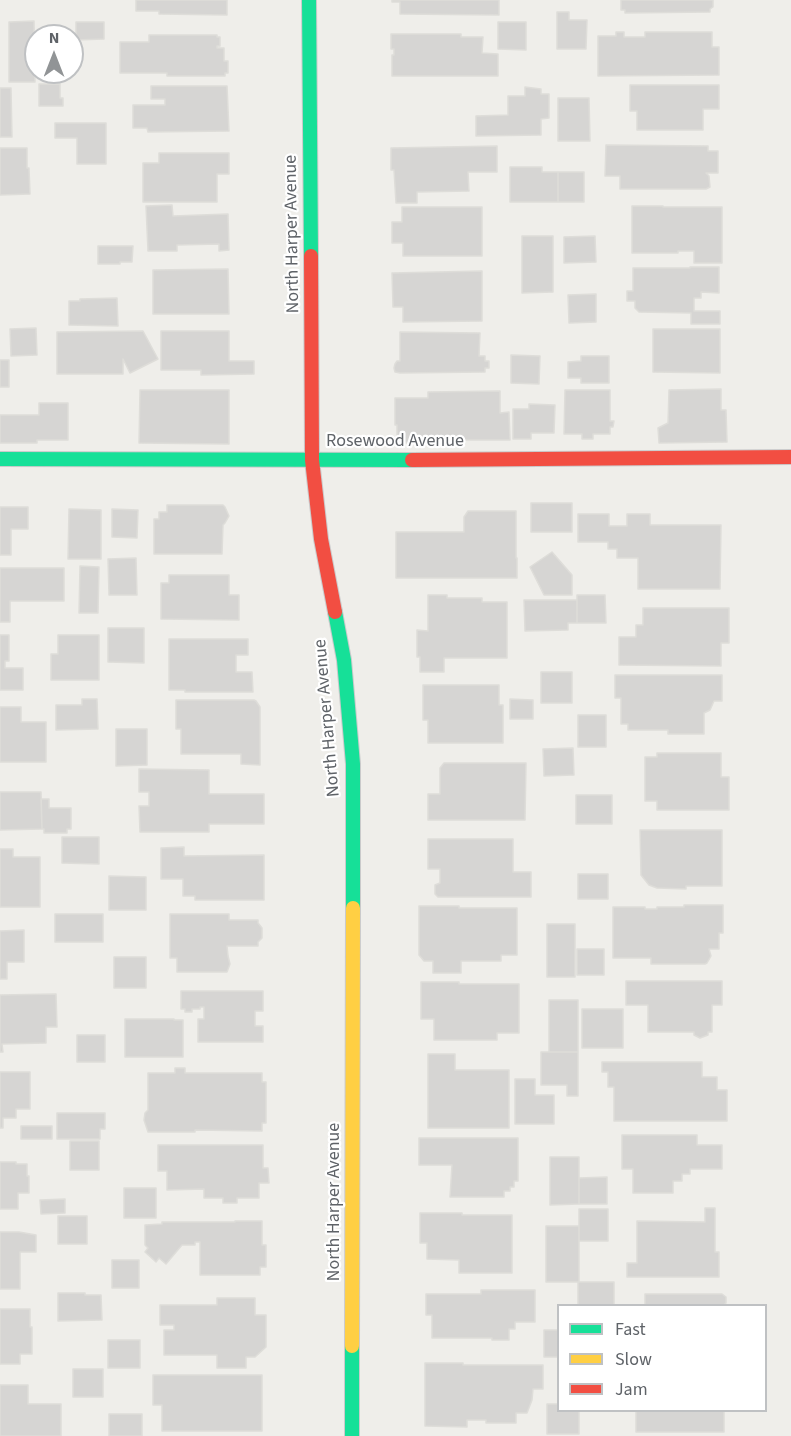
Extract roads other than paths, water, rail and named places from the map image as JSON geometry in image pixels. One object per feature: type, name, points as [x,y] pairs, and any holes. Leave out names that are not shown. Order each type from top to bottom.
[{"type":"street","name":"North Harper Avenue","points":[[309,0],[312,460],[321,539],[344,660],[353,764],[352,1436]]},
{"type":"street","name":"Rosewood Avenue","points":[[0,459],[791,457]]}]
